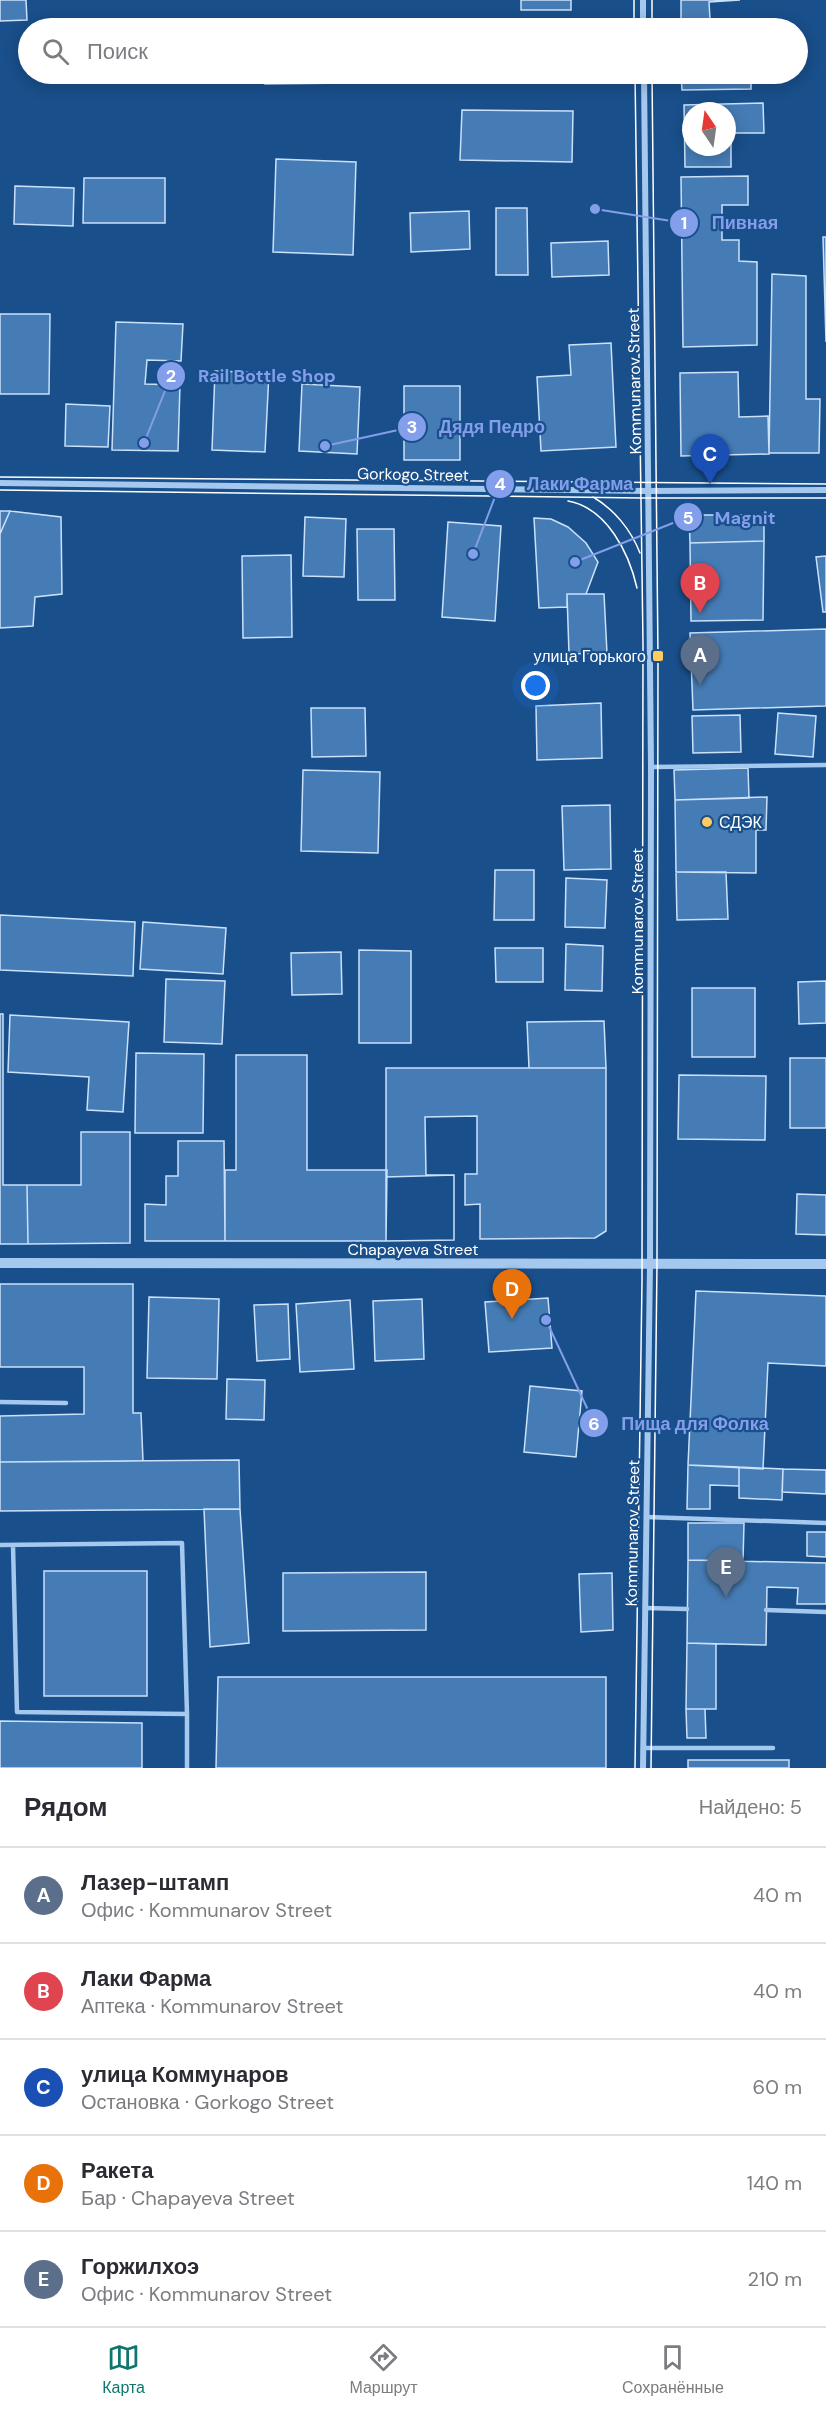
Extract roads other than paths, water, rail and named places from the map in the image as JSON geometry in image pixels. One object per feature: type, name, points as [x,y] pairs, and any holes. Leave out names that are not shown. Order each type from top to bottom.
[{"type":"street","points":[[643,0],[643,18]]},
{"type":"street","name":"Kommunarov Street","points":[[643,1768],[650,1264],[651,767],[644,84]]},
{"type":"street","name":"Gorkogo Street","points":[[0,483],[648,491],[826,490]]},
{"type":"street","name":"Chapayeva Street","points":[[0,1263],[826,1264]]},
{"type":"lane","points":[[651,767],[826,765]]},
{"type":"lane","points":[[0,1402],[66,1403]]},
{"type":"lane","points":[[646,1517],[826,1523]]},
{"type":"lane","points":[[0,1545],[182,1543],[187,1768]]},
{"type":"lane","points":[[13,1545],[17,1712],[187,1714]]},
{"type":"lane","points":[[645,1608],[687,1609]]},
{"type":"lane","points":[[766,1610],[826,1612]]},
{"type":"lane","points":[[643,1748],[773,1748]]},
{"type":"tram line","points":[[634,0],[634,18]]},
{"type":"tram line","points":[[652,0],[652,18]]},
{"type":"tram line","points":[[635,84],[643,644],[642,1281],[635,1768]]},
{"type":"tram line","points":[[651,1768],[657,1264],[658,656],[652,84]]},
{"type":"tram line","points":[[0,477],[826,484]]},
{"type":"tram line","points":[[0,490],[826,498]]},
{"type":"tram line","points":[[593,497],[621,521],[632,536],[640,553]]},
{"type":"tram line","points":[[568,501],[582,505],[605,522],[622,547],[637,588]]},
{"type":"place","name":"Пивная","points":[[595,209]]},
{"type":"place","name":"Rail Bottle Shop","points":[[144,443]]},
{"type":"place","name":"Дядя Педро","points":[[325,446]]},
{"type":"place","name":"улица Коммунаров","points":[[710,484]]},
{"type":"place","name":"Лаки Фарма","points":[[473,554]]},
{"type":"place","name":"Magnit","points":[[575,562]]},
{"type":"place","name":"Лаки Фарма","points":[[700,613]]},
{"type":"place","name":"улица Горького","points":[[658,656]]},
{"type":"place","name":"Лазер-штамп","points":[[700,685]]},
{"type":"place","name":"СДЭК","points":[[707,822]]},
{"type":"place","name":"Ракета","points":[[512,1319]]},
{"type":"place","name":"Пища для Фолка","points":[[546,1320]]},
{"type":"place","name":"Горжилхоэ","points":[[726,1597]]}]
